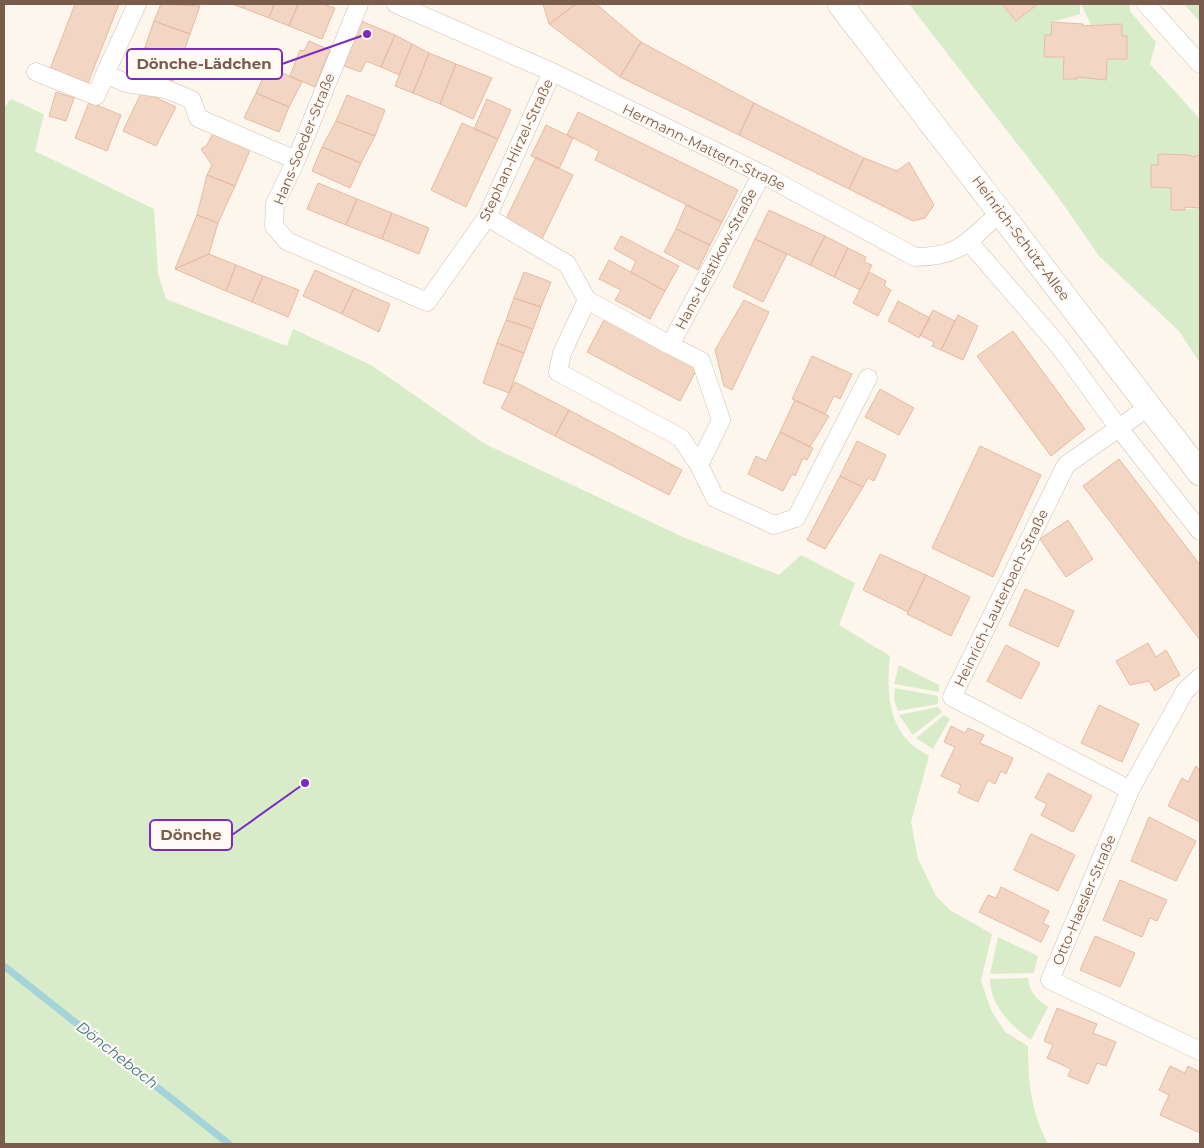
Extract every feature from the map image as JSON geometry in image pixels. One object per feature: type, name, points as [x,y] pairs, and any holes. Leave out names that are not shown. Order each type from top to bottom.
[{"type":"main road","name":"Heinrich-Schütz-Allee","points":[[840,4],[1200,472]]},
{"type":"street","points":[[36,72],[96,96],[137,4]]},
{"type":"street","name":"Hans-Soeder-Straße","points":[[359,4],[296,160],[275,204],[274,226],[288,241],[427,302]]},
{"type":"street","name":"Hermann-Mattern-Straße","points":[[396,4],[552,72],[762,174],[915,257],[938,257],[961,248],[1001,212]]},
{"type":"street","points":[[1146,4],[1200,64]]},
{"type":"street","name":"Stephan-Hirzel-Straße","points":[[427,302],[487,217],[552,72]]},
{"type":"street","points":[[105,74],[126,83],[166,89],[192,100],[198,118],[296,160]]},
{"type":"street","name":"Hans-Leistikow-Straße","points":[[670,345],[762,174]]},
{"type":"street","points":[[487,217],[567,264],[587,300],[562,353],[558,372],[682,438],[699,465],[715,498],[774,525],[796,518],[868,378]]},
{"type":"street","points":[[969,242],[1059,346],[1118,427],[1200,531]]},
{"type":"street","name":"Hans-Leistikow-Straße","points":[[587,300],[701,360],[721,420],[699,465]]},
{"type":"street","name":"Heinrich-Lauterbach-Straße","points":[[1130,790],[952,698],[1066,465],[1150,406]]},
{"type":"street","name":"Otto-Haesler-Straße","points":[[1200,677],[1185,691],[1130,790],[1050,980],[1200,1050]]},
{"type":"green space","points":[[909,4],[1002,4],[1016,21],[1038,4],[1080,4],[1080,14],[1052,22],[1051,35],[1045,35],[1044,57],[1064,57],[1064,79],[1077,79],[1077,77],[1106,80],[1107,59],[1127,59],[1127,37],[1122,36],[1122,24],[1091,25],[1081,4],[1130,4],[1130,11],[1156,42],[1150,64],[1200,119],[1200,155],[1193,157],[1189,155],[1159,154],[1158,165],[1151,187],[1171,188],[1171,210],[1200,208],[1200,363],[1179,331],[1099,256],[1056,194]]},
{"type":"green space","points":[[1184,4],[1200,4],[1200,22]]},
{"type":"green space","points":[[11,99],[44,114],[35,151],[154,209],[158,274],[166,299],[287,346],[293,329],[371,365],[485,444],[683,537],[779,575],[801,555],[855,583],[839,625],[890,656],[890,702],[896,723],[909,742],[929,756],[911,822],[918,859],[936,896],[950,910],[992,934],[981,981],[991,1010],[1005,1032],[1028,1046],[1029,1072],[1034,1108],[1048,1144],[4,1144],[4,108]]},
{"type":"green space","points":[[899,665],[939,685],[939,692],[894,684]]},
{"type":"green space","points":[[895,688],[938,696],[938,704],[898,711],[894,700]]},
{"type":"green space","points":[[938,707],[942,712],[913,735],[899,715]]},
{"type":"green space","points":[[944,715],[950,719],[933,749],[916,738]]},
{"type":"green space","points":[[998,937],[1038,956],[1034,973],[990,974]]},
{"type":"green space","points":[[1028,978],[1034,995],[1048,1007],[1031,1040],[1003,1014],[994,998],[990,979]]},
{"type":"building","points":[[75,4],[119,4],[88,83],[50,69]]},
{"type":"building","points":[[161,4],[200,6],[190,34],[154,21]]},
{"type":"building","points":[[232,4],[245,4],[243,8]]},
{"type":"building","points":[[245,4],[274,4],[269,18],[243,8]]},
{"type":"building","points":[[274,4],[298,4],[289,26],[269,18]]},
{"type":"building","points":[[298,4],[323,4],[335,8],[322,39],[289,26]]},
{"type":"building","points":[[543,4],[575,4],[575,5],[549,24]]},
{"type":"building","points":[[576,4],[596,4],[641,42],[620,77],[549,24]]},
{"type":"building","points":[[1002,4],[1038,4],[1016,21]]},
{"type":"building","points":[[154,21],[190,34],[181,60],[145,47]]},
{"type":"building","points":[[361,21],[395,35],[381,67],[366,61],[361,72],[344,66]]},
{"type":"building","points":[[1052,22],[1083,24],[1083,26],[1122,24],[1122,36],[1127,36],[1127,59],[1107,59],[1106,80],[1077,77],[1077,79],[1063,79],[1064,57],[1044,57],[1045,35],[1051,35]]},
{"type":"building","points":[[395,35],[412,44],[399,75],[381,67]]},
{"type":"building","points":[[309,41],[330,50],[315,87],[290,76],[300,50],[304,51]]},
{"type":"building","points":[[641,42],[754,103],[739,135],[620,77]]},
{"type":"building","points":[[412,44],[429,53],[413,93],[395,86]]},
{"type":"building","points":[[145,47],[181,60],[173,81],[137,68]]},
{"type":"building","points":[[429,53],[456,64],[440,104],[413,93]]},
{"type":"building","points":[[456,64],[492,78],[473,119],[440,104]]},
{"type":"building","points":[[268,66],[302,82],[289,107],[256,93]]},
{"type":"building","points":[[142,91],[176,107],[156,146],[123,131]]},
{"type":"building","points":[[56,92],[74,98],[66,121],[49,116]]},
{"type":"building","points":[[256,93],[289,107],[279,132],[244,118]]},
{"type":"building","points":[[347,95],[385,110],[375,136],[336,121]]},
{"type":"building","points":[[487,99],[511,110],[498,139],[474,129]]},
{"type":"building","points":[[89,102],[121,115],[107,151],[75,138]]},
{"type":"building","points":[[754,103],[864,158],[849,189],[739,135]]},
{"type":"building","points":[[578,112],[738,190],[722,222],[595,160],[599,151],[567,135]]},
{"type":"building","points":[[336,121],[375,136],[361,163],[322,147]]},
{"type":"building","points":[[462,123],[498,139],[466,207],[431,190]]},
{"type":"building","points":[[546,125],[573,138],[559,169],[531,156]]},
{"type":"building","points":[[213,133],[250,150],[235,186],[207,175],[212,165],[201,149],[207,145]]},
{"type":"building","points":[[322,147],[361,163],[350,188],[312,171]]},
{"type":"building","points":[[1158,154],[1189,155],[1193,157],[1200,155],[1200,208],[1185,207],[1185,210],[1171,210],[1171,188],[1151,187],[1151,165],[1158,165]]},
{"type":"building","points":[[536,157],[573,175],[541,241],[504,223]]},
{"type":"building","points":[[864,158],[897,171],[909,162],[934,205],[925,218],[913,221],[849,189]]},
{"type":"building","points":[[207,175],[235,186],[218,223],[197,215]]},
{"type":"building","points":[[318,183],[357,199],[346,225],[307,209]]},
{"type":"building","points":[[357,199],[392,213],[382,239],[346,225]]},
{"type":"building","points":[[686,205],[722,222],[710,245],[676,229]]},
{"type":"building","points":[[769,210],[825,236],[810,265],[755,239]]},
{"type":"building","points":[[392,213],[429,228],[419,254],[382,239]]},
{"type":"building","points":[[197,215],[218,223],[209,254],[175,269]]},
{"type":"building","points":[[676,229],[710,245],[698,270],[664,252]]},
{"type":"building","points":[[621,236],[679,266],[665,291],[631,272],[636,261],[614,249]]},
{"type":"building","points":[[825,236],[848,248],[834,277],[810,265]]},
{"type":"building","points":[[755,239],[787,254],[763,302],[733,287]]},
{"type":"building","points":[[848,248],[866,257],[864,262],[872,265],[860,290],[834,277]]},
{"type":"building","points":[[209,254],[236,265],[226,291],[175,269]]},
{"type":"building","points":[[609,260],[665,291],[650,319],[615,300],[621,290],[599,279]]},
{"type":"building","points":[[236,265],[263,276],[252,302],[226,291]]},
{"type":"building","points":[[315,270],[354,288],[342,314],[303,296]]},
{"type":"building","points":[[524,272],[551,282],[541,307],[514,298]]},
{"type":"building","points":[[869,272],[886,281],[884,286],[891,290],[878,316],[853,303]]},
{"type":"building","points":[[263,276],[299,290],[288,317],[252,302]]},
{"type":"building","points":[[354,288],[390,304],[379,332],[342,314]]},
{"type":"building","points":[[514,298],[541,307],[533,329],[506,320]]},
{"type":"building","points":[[744,300],[769,312],[732,390],[724,386],[715,350]]},
{"type":"building","points":[[898,301],[930,318],[919,338],[888,321]]},
{"type":"building","points":[[933,310],[955,321],[941,350],[932,346],[934,342],[920,335]]},
{"type":"building","points":[[958,315],[978,326],[963,360],[941,350]]},
{"type":"building","points":[[605,318],[698,367],[680,401],[587,352]]},
{"type":"building","points":[[506,320],[533,329],[524,353],[497,343]]},
{"type":"building","points":[[1013,331],[1085,429],[1051,456],[977,356]]},
{"type":"building","points":[[497,343],[524,353],[509,393],[483,383]]},
{"type":"building","points":[[812,356],[852,374],[840,399],[834,396],[825,414],[792,399]]},
{"type":"building","points":[[515,382],[569,410],[555,436],[501,408]]},
{"type":"building","points":[[880,389],[914,408],[899,435],[865,417]]},
{"type":"building","points":[[795,400],[829,416],[810,447],[780,432]]},
{"type":"building","points":[[569,410],[682,470],[669,495],[555,436]]},
{"type":"building","points":[[780,432],[813,448],[807,460],[803,458],[795,476],[792,474],[783,491],[748,474],[756,456],[766,461]]},
{"type":"building","points":[[857,441],[886,455],[874,481],[868,478],[863,487],[840,476]]},
{"type":"building","points":[[980,446],[1041,475],[993,577],[932,548]]},
{"type":"building","points":[[1119,459],[1200,565],[1200,640],[1083,486]]},
{"type":"building","points":[[840,476],[863,487],[825,549],[807,540]]},
{"type":"building","points":[[1068,520],[1093,559],[1066,577],[1040,539]]},
{"type":"building","points":[[880,554],[926,575],[908,612],[863,590]]},
{"type":"building","points":[[926,575],[970,597],[951,636],[907,614]]},
{"type":"building","points":[[1025,589],[1074,611],[1058,647],[1009,625]]},
{"type":"building","points":[[1148,643],[1156,657],[1166,650],[1180,675],[1155,691],[1149,681],[1130,685],[1116,661]]},
{"type":"building","points":[[1006,645],[1040,663],[1021,699],[987,681]]},
{"type":"building","points":[[1099,705],[1139,724],[1122,762],[1081,743]]},
{"type":"building","points":[[951,726],[965,733],[968,728],[984,735],[980,743],[1013,758],[1006,774],[1001,771],[995,784],[988,780],[978,802],[958,793],[961,785],[941,776],[955,747],[944,742]]},
{"type":"building","points":[[1196,766],[1200,770],[1200,822],[1168,806],[1182,778],[1188,782]]},
{"type":"building","points":[[1048,773],[1092,796],[1073,832],[1041,815],[1047,804],[1035,798]]},
{"type":"building","points":[[1149,817],[1196,841],[1176,881],[1131,861]]},
{"type":"building","points":[[1031,834],[1075,855],[1058,891],[1014,870]]},
{"type":"building","points":[[1120,880],[1167,900],[1157,921],[1150,918],[1142,937],[1103,920]]},
{"type":"building","points":[[1001,887],[1049,911],[1043,923],[1049,926],[1041,942],[979,912],[988,895],[996,898]]},
{"type":"building","points":[[1095,936],[1135,953],[1120,987],[1080,970]]},
{"type":"building","points":[[1057,1008],[1097,1024],[1093,1033],[1116,1042],[1106,1066],[1097,1063],[1088,1084],[1068,1076],[1071,1069],[1047,1058],[1053,1045],[1044,1041]]},
{"type":"building","points":[[1170,1066],[1185,1073],[1188,1066],[1200,1072],[1200,1133],[1160,1115],[1169,1095],[1159,1090]]},
{"type":"waterway","name":"Dönchebach","points":[[4,966],[229,1144]]},
{"type":"place","name":"Dönche-Lädchen","points":[[367,34]]},
{"type":"place","name":"Dönche","points":[[305,783]]}]
